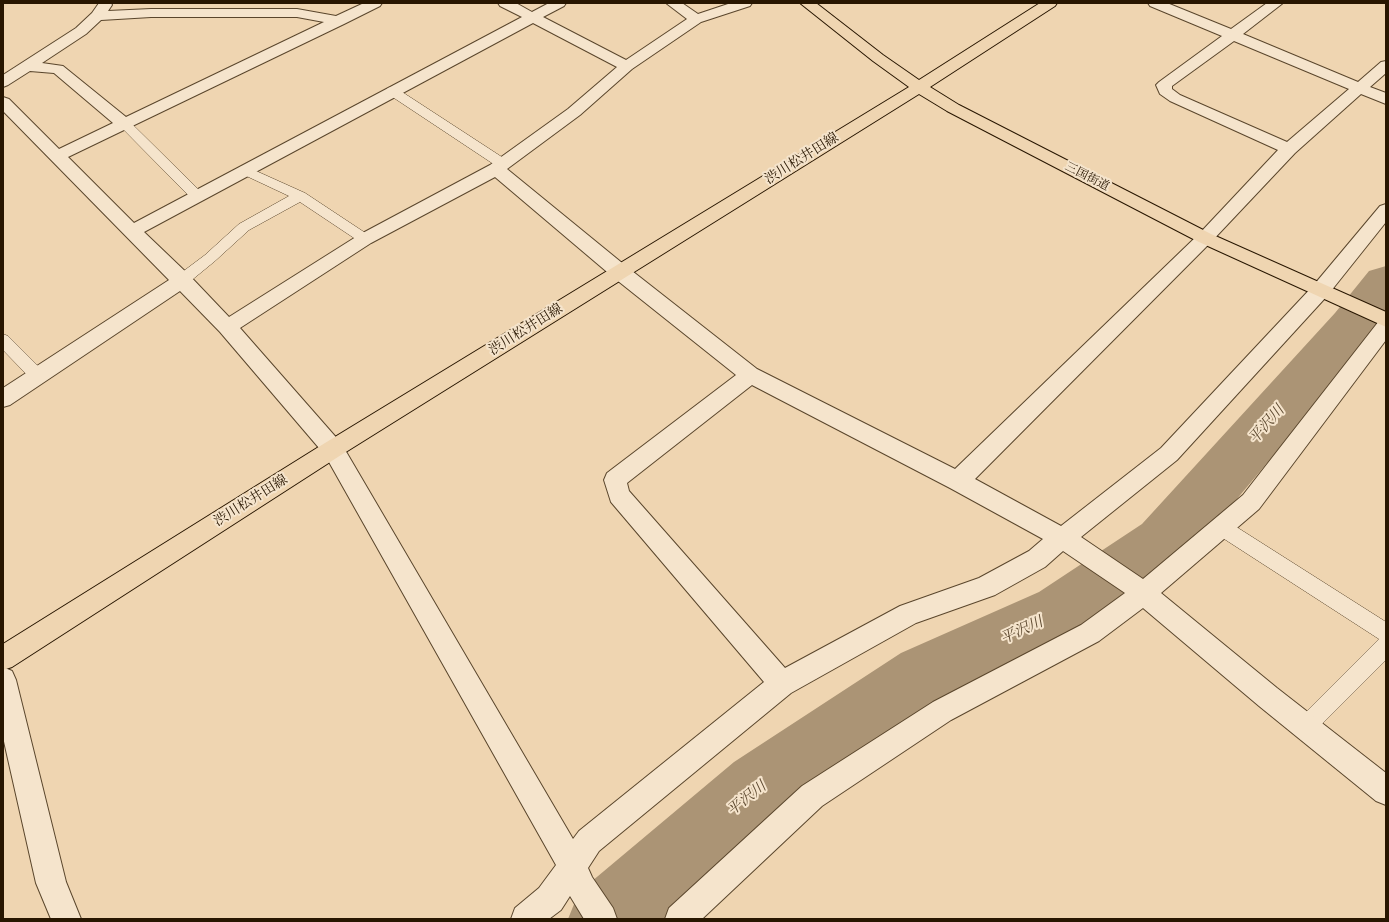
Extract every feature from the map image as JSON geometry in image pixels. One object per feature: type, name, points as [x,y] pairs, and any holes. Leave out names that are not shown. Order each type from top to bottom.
[{"type":"main road","name":"三国街道","points":[[807,3],[878,58],[919,87],[954,108],[1205,238],[1385,321]]},
{"type":"main road","name":"渋川松井田線","points":[[3,658],[333,449],[919,87],[1050,3]]},
{"type":"street","points":[[3,82],[82,31],[97,16],[106,3]]},
{"type":"street","points":[[57,156],[375,3]]},
{"type":"street","points":[[505,3],[627,66]]},
{"type":"street","points":[[132,231],[559,3]]},
{"type":"street","points":[[673,3],[696,19]]},
{"type":"street","points":[[227,327],[365,240],[500,166],[574,112],[627,66],[696,19],[745,3]]},
{"type":"street","points":[[1155,3],[1386,99]]},
{"type":"street","points":[[1276,3],[1164,85],[1165,91],[1175,98],[1289,149]]},
{"type":"street","points":[[97,16],[151,13],[296,13],[339,20]]},
{"type":"street","points":[[958,481],[1205,238],[1289,149],[1386,65]]},
{"type":"street","points":[[27,66],[58,69],[126,124]]},
{"type":"street","points":[[3,102],[182,280],[227,327],[333,449],[602,919]]},
{"type":"street","points":[[500,166],[620,272],[750,375],[958,481],[1062,538],[1084,552],[1138,589],[1305,727],[1386,791]]},
{"type":"street","points":[[526,919],[577,877],[589,841],[782,684],[909,614],[986,587],[1037,559],[1169,454],[1320,291],[1386,210]]},
{"type":"street","points":[[3,399],[182,280]]},
{"type":"street","points":[[680,919],[812,796],[942,711],[1090,633],[1138,589],[1221,527],[1250,502],[1385,321]]},
{"type":"street","points":[[750,375],[615,480],[619,495],[782,684]]},
{"type":"street","points":[[3,680],[52,884],[66,919]]},
{"type":"lane","points":[[392,91],[500,166]]},
{"type":"lane","points":[[126,124],[197,196]]},
{"type":"lane","points":[[244,170],[300,196],[365,240]]},
{"type":"lane","points":[[182,280],[210,258],[244,227],[300,196]]},
{"type":"lane","points":[[3,340],[38,376]]},
{"type":"lane","points":[[1221,527],[1386,633]]},
{"type":"lane","points":[[1305,727],[1386,646]]},
{"type":"waterway","name":"平沢川","points":[[606,919],[759,787],[924,676],[1061,613],[1163,543],[1353,326],[1386,283]]}]
